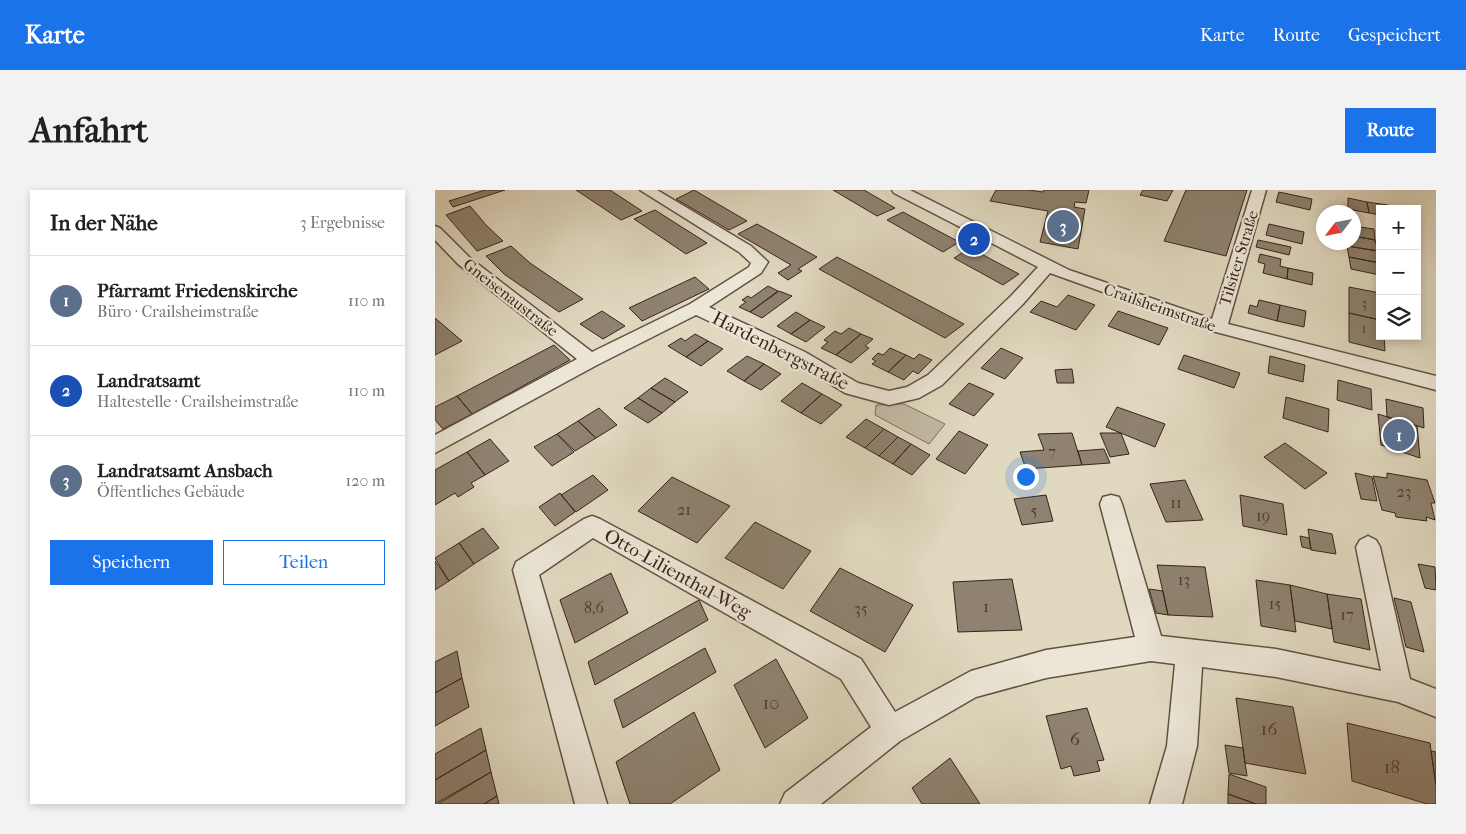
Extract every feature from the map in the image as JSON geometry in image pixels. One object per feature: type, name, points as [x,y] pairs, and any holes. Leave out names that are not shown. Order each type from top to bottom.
[{"type":"street","points":[[647,190],[745,249],[760,262],[755,270],[696,308]]},
{"type":"street","name":"Crailsheimstraße","points":[[899,190],[1048,266],[1079,279],[1218,327],[1436,383]]},
{"type":"street","name":"Tilsiter Straße","points":[[1218,327],[1259,190]]},
{"type":"street","name":"Gneisenaustraße","points":[[435,231],[464,261],[590,360]]},
{"type":"street","name":"Hardenbergstraße","points":[[435,445],[590,360],[696,308],[798,356],[852,388],[889,398],[912,393],[935,380],[1017,300],[1048,266]]},
{"type":"street","points":[[1111,504],[1151,648]]},
{"type":"street","name":"Otto-Lilienthal-Weg","points":[[591,804],[525,570],[592,526],[851,669],[890,731]]},
{"type":"street","points":[[1368,547],[1398,688]]},
{"type":"street","points":[[796,804],[890,731],[971,685],[1046,664],[1151,648],[1276,663],[1398,688],[1436,703]]},
{"type":"street","points":[[1167,804],[1182,746],[1189,654]]},
{"type":"shaded area","points":[[904,404],[945,424],[929,444],[875,415],[876,405]]},
{"type":"building","points":[[485,190],[505,190],[453,207],[449,201]]},
{"type":"building","points":[[576,190],[610,190],[642,211],[621,220]]},
{"type":"building","points":[[694,190],[747,221],[729,230],[676,199]]},
{"type":"building","points":[[833,190],[864,190],[895,208],[877,216]]},
{"type":"building","points":[[996,190],[1043,192],[1044,190],[1089,190],[1086,203],[1075,202],[1074,207],[1085,209],[1078,249],[1040,242],[1048,211],[990,201]]},
{"type":"building","points":[[1143,190],[1173,190],[1167,201],[1140,195]]},
{"type":"building","points":[[1186,190],[1247,190],[1226,256],[1164,241]]},
{"type":"building","points":[[1279,192],[1312,199],[1310,210],[1276,202]]},
{"type":"building","points":[[1348,198],[1367,202],[1369,213],[1361,211],[1361,205],[1348,205]]},
{"type":"building","points":[[1367,202],[1388,205],[1376,205],[1376,214],[1369,213]]},
{"type":"building","points":[[470,206],[503,241],[477,251],[446,215]]},
{"type":"building","points":[[655,210],[707,243],[686,254],[634,219]]},
{"type":"building","points":[[903,212],[959,242],[943,252],[887,220]]},
{"type":"building","points":[[757,224],[817,257],[798,269],[802,271],[788,280],[778,273],[791,265],[738,234]]},
{"type":"building","points":[[1269,224],[1304,232],[1302,244],[1266,235]]},
{"type":"building","points":[[1361,227],[1374,229],[1375,240],[1361,237]]},
{"type":"building","points":[[1361,237],[1375,240],[1376,251],[1361,248]]},
{"type":"building","points":[[1258,240],[1291,247],[1289,255],[1256,247]]},
{"type":"building","points":[[511,246],[530,263],[583,299],[559,312],[504,274],[486,256]]},
{"type":"building","points":[[970,248],[1019,274],[1003,285],[954,258]]},
{"type":"building","points":[[1361,248],[1376,251],[1376,262],[1349,257],[1348,250],[1361,250]]},
{"type":"building","points":[[1260,254],[1281,259],[1280,266],[1288,268],[1287,279],[1263,273],[1265,264],[1258,262]]},
{"type":"building","points":[[837,257],[964,324],[945,338],[819,269]]},
{"type":"building","points":[[1349,257],[1376,262],[1376,274],[1351,269]]},
{"type":"building","points":[[1288,268],[1313,273],[1312,285],[1287,279]]},
{"type":"building","points":[[695,277],[709,289],[642,321],[629,308]]},
{"type":"building","points":[[768,286],[778,291],[750,312],[739,307],[746,302],[742,300],[748,296],[751,298]]},
{"type":"building","points":[[1349,287],[1376,292],[1376,319],[1349,313]]},
{"type":"building","points":[[779,291],[792,296],[762,318],[750,312]]},
{"type":"building","points":[[1068,295],[1095,305],[1076,330],[1030,312],[1041,301],[1057,307]]},
{"type":"building","points":[[1259,300],[1280,305],[1277,321],[1248,313],[1250,305],[1257,307]]},
{"type":"building","points":[[1280,305],[1306,311],[1304,327],[1277,321]]},
{"type":"building","points":[[602,311],[625,326],[603,339],[580,324]]},
{"type":"building","points":[[1118,311],[1168,328],[1159,345],[1108,326]]},
{"type":"building","points":[[796,312],[810,320],[791,334],[777,326]]},
{"type":"building","points":[[1349,313],[1376,319],[1376,340],[1384,340],[1385,351],[1349,342]]},
{"type":"building","points":[[435,318],[462,341],[435,355]]},
{"type":"building","points":[[810,320],[825,327],[806,342],[791,334]]},
{"type":"building","points":[[849,328],[861,334],[836,355],[821,348],[828,342],[824,340],[835,331],[841,334]]},
{"type":"building","points":[[695,334],[708,341],[686,357],[668,346],[681,338],[685,341]]},
{"type":"building","points":[[861,334],[873,339],[865,346],[869,348],[851,363],[836,355]]},
{"type":"building","points":[[708,341],[723,349],[701,366],[686,357]]},
{"type":"building","points":[[554,345],[570,360],[472,414],[457,396]]},
{"type":"building","points":[[890,348],[906,355],[888,372],[872,364],[876,361],[872,359],[878,353],[883,355]]},
{"type":"building","points":[[1001,348],[1023,358],[1005,379],[981,368]]},
{"type":"building","points":[[919,354],[932,360],[918,374],[913,371],[904,380],[888,372],[906,355],[914,359]]},
{"type":"building","points":[[1184,355],[1240,373],[1234,388],[1178,369]]},
{"type":"building","points":[[747,356],[764,364],[744,381],[727,371]]},
{"type":"building","points":[[1270,356],[1305,365],[1303,382],[1268,373]]},
{"type":"building","points":[[764,364],[781,374],[761,390],[744,381]]},
{"type":"building","points":[[1072,369],[1074,383],[1057,383],[1055,370]]},
{"type":"building","points":[[665,378],[688,392],[675,402],[651,388]]},
{"type":"building","points":[[1338,380],[1371,389],[1372,410],[1337,400]]},
{"type":"building","points":[[802,383],[822,394],[801,413],[781,401]]},
{"type":"building","points":[[969,383],[994,394],[974,416],[949,404]]},
{"type":"building","points":[[651,388],[675,402],[662,413],[638,398]]},
{"type":"building","points":[[822,394],[842,405],[821,424],[801,413]]},
{"type":"building","points":[[457,396],[472,414],[443,429],[435,420],[435,407]]},
{"type":"building","points":[[1286,397],[1329,409],[1328,432],[1283,418]]},
{"type":"building","points":[[638,398],[662,413],[648,423],[624,408]]},
{"type":"building","points":[[1386,399],[1423,408],[1424,428],[1387,417]]},
{"type":"building","points":[[1117,407],[1165,424],[1155,447],[1106,427]]},
{"type":"building","points":[[599,408],[617,425],[596,438],[578,421]]},
{"type":"building","points":[[1378,414],[1417,426],[1420,458],[1381,445]]},
{"type":"building","points":[[866,419],[884,429],[865,448],[846,437]]},
{"type":"building","points":[[578,421],[596,438],[575,451],[557,434]]},
{"type":"building","points":[[884,429],[898,437],[879,456],[865,448]]},
{"type":"building","points":[[959,431],[988,445],[965,474],[936,459]]},
{"type":"building","points":[[1072,433],[1082,465],[1026,469],[1020,452],[1044,450],[1038,434]]},
{"type":"building","points":[[1100,433],[1121,433],[1129,454],[1110,457]]},
{"type":"building","points":[[557,434],[574,452],[552,466],[534,447]]},
{"type":"building","points":[[898,437],[911,444],[893,464],[879,456]]},
{"type":"building","points":[[490,439],[509,461],[485,475],[467,452]]},
{"type":"building","points":[[1285,443],[1327,473],[1305,489],[1264,457]]},
{"type":"building","points":[[911,444],[930,455],[912,475],[893,464]]},
{"type":"building","points":[[1104,449],[1110,463],[1082,465],[1078,451]]},
{"type":"building","points":[[467,452],[485,475],[471,483],[474,487],[458,497],[455,493],[435,505],[435,470]]},
{"type":"building","points":[[1355,473],[1372,477],[1377,501],[1361,499]]},
{"type":"building","points":[[1387,473],[1427,480],[1435,503],[1431,503],[1435,520],[1426,517],[1427,521],[1396,517],[1395,513],[1382,510],[1373,476],[1387,478]]},
{"type":"building","points":[[593,475],[608,490],[576,512],[561,495]]},
{"type":"building","points":[[672,477],[730,506],[697,543],[638,511]]},
{"type":"building","points":[[1185,480],[1203,520],[1166,522],[1150,484]]},
{"type":"building","points":[[560,493],[575,512],[555,526],[539,507]]},
{"type":"building","points":[[1046,495],[1053,521],[1022,525],[1014,499]]},
{"type":"building","points":[[1240,495],[1283,504],[1287,535],[1243,526]]},
{"type":"building","points":[[755,522],[811,551],[783,589],[725,558]]},
{"type":"building","points":[[483,528],[499,548],[474,564],[459,543]]},
{"type":"building","points":[[1308,529],[1332,534],[1336,554],[1311,550]]},
{"type":"building","points":[[1300,536],[1309,538],[1311,549],[1302,547]]},
{"type":"building","points":[[459,543],[474,564],[449,581],[435,558]]},
{"type":"building","points":[[435,561],[449,581],[435,590]]},
{"type":"building","points":[[1418,564],[1435,567],[1436,590],[1425,588]]},
{"type":"building","points":[[1157,565],[1205,567],[1213,617],[1168,615]]},
{"type":"building","points":[[840,568],[913,605],[885,652],[810,611]]},
{"type":"building","points":[[611,573],[628,613],[575,643],[560,600]]},
{"type":"building","points":[[1012,579],[1022,630],[958,632],[953,582]]},
{"type":"building","points":[[1256,580],[1290,585],[1296,632],[1261,626]]},
{"type":"building","points":[[1290,585],[1327,594],[1332,629],[1295,621]]},
{"type":"building","points":[[1149,589],[1163,591],[1168,615],[1156,613]]},
{"type":"building","points":[[1327,594],[1361,599],[1370,650],[1334,642]]},
{"type":"building","points":[[1394,598],[1411,602],[1424,652],[1406,647]]},
{"type":"building","points":[[699,600],[708,620],[595,685],[588,662]]},
{"type":"building","points":[[705,648],[716,672],[623,728],[614,700]]},
{"type":"building","points":[[457,651],[462,678],[435,693],[435,662]]},
{"type":"building","points":[[776,659],[808,718],[765,748],[734,685]]},
{"type":"building","points":[[462,678],[469,707],[435,726],[435,693]]},
{"type":"building","points":[[1236,698],[1293,707],[1306,774],[1245,763]]},
{"type":"building","points":[[1087,708],[1104,760],[1097,761],[1100,771],[1074,776],[1071,766],[1061,769],[1046,716]]},
{"type":"building","points":[[694,712],[720,770],[670,804],[630,804],[616,762]]},
{"type":"building","points":[[1347,723],[1430,743],[1436,787],[1436,804],[1427,804],[1352,781]]},
{"type":"building","points":[[481,728],[486,750],[435,780],[435,754]]},
{"type":"building","points":[[1225,745],[1243,748],[1247,776],[1229,773]]},
{"type":"building","points":[[486,750],[491,772],[435,804],[435,780]]},
{"type":"building","points":[[1431,751],[1436,752],[1436,784]]},
{"type":"building","points":[[950,758],[980,804],[922,804],[912,788]]},
{"type":"building","points":[[491,772],[497,796],[484,804],[438,804]]},
{"type":"building","points":[[1229,774],[1266,787],[1266,804],[1256,804],[1228,794]]},
{"type":"building","points":[[1228,794],[1256,804],[1228,804]]},
{"type":"building","points":[[497,796],[499,804],[484,804]]},
{"type":"place","name":"Landratsamt Ansbach","points":[[1063,226]]},
{"type":"place","name":"Landratsamt","points":[[974,239]]},
{"type":"place","name":"Pfarramt Friedenskirche","points":[[1399,435]]}]
